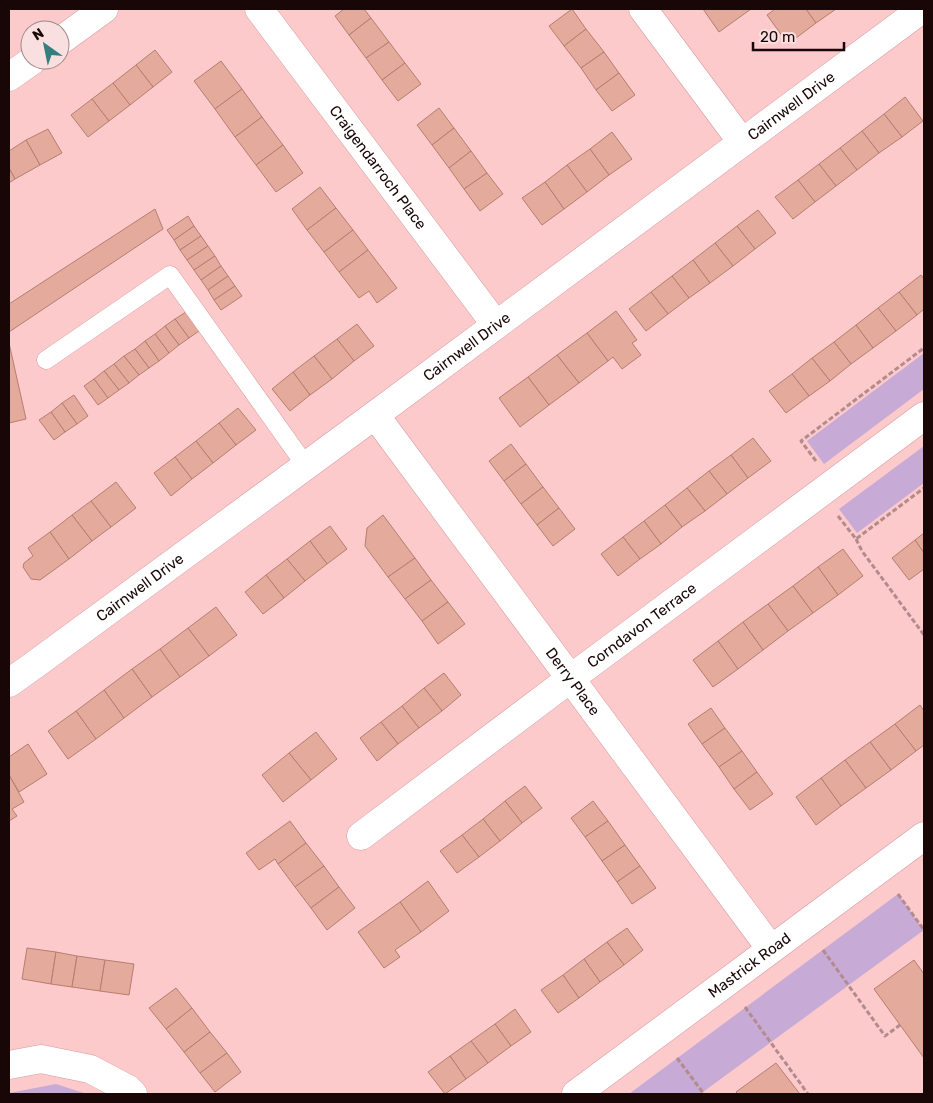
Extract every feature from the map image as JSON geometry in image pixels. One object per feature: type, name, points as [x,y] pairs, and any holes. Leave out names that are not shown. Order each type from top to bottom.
[{"type":"street","points":[[70,34],[104,9]]},
{"type":"street","name":"Craigendarroch Place","points":[[259,9],[496,325]]},
{"type":"street","points":[[643,9],[742,142]]},
{"type":"street","name":"Cairnwell Drive","points":[[9,683],[376,415],[922,9]]},
{"type":"street","points":[[9,78],[20,70]]},
{"type":"street","name":"Derry Place","points":[[376,415],[771,949]]},
{"type":"street","name":"Corndavon Terrace","points":[[361,836],[924,416]]},
{"type":"street","name":"Mastrick Road","points":[[576,1094],[924,836]]},
{"type":"street","points":[[9,1065],[41,1059],[90,1069],[128,1089],[133,1094]]},
{"type":"lane","points":[[46,360],[170,275],[306,466]]},
{"type":"path","points":[[817,463],[801,441],[924,348]]},
{"type":"path","points":[[856,539],[924,488]]},
{"type":"path","points":[[838,515],[924,635]]},
{"type":"path","points":[[898,894],[924,930]]},
{"type":"path","points":[[823,950],[885,1036],[900,1025]]},
{"type":"path","points":[[745,1007],[808,1094]]},
{"type":"path","points":[[677,1058],[704,1094]]},
{"type":"shaded area","points":[[924,353],[924,389],[824,464],[807,441]]},
{"type":"shaded area","points":[[924,446],[924,483],[857,533],[839,509]]},
{"type":"shaded area","points":[[898,894],[924,930],[703,1092],[704,1094],[629,1094]]},
{"type":"shaded area","points":[[56,1084],[87,1094],[9,1094],[9,1093]]},
{"type":"building","points":[[344,9],[364,9],[371,18],[349,35],[335,16]]},
{"type":"building","points":[[572,9],[586,29],[564,46],[549,26]]},
{"type":"building","points":[[703,9],[751,9],[719,32]]},
{"type":"building","points":[[775,9],[806,9],[816,23],[788,44],[767,15]]},
{"type":"building","points":[[806,9],[836,9],[816,23]]},
{"type":"building","points":[[371,18],[389,42],[366,58],[349,35]]},
{"type":"building","points":[[586,29],[604,52],[581,68],[564,46]]},
{"type":"building","points":[[389,42],[405,63],[382,80],[366,58]]},
{"type":"building","points":[[155,50],[172,72],[153,87],[136,65]]},
{"type":"building","points":[[604,52],[619,73],[596,90],[581,68]]},
{"type":"building","points":[[221,61],[242,89],[215,109],[194,81]]},
{"type":"building","points":[[405,63],[421,84],[398,101],[382,80]]},
{"type":"building","points":[[136,65],[153,87],[130,105],[113,83]]},
{"type":"building","points":[[619,73],[635,95],[612,111],[596,90]]},
{"type":"building","points":[[113,83],[130,105],[109,121],[92,99]]},
{"type":"building","points":[[242,89],[262,117],[235,137],[215,109]]},
{"type":"building","points":[[905,97],[923,121],[902,137],[884,114]]},
{"type":"building","points":[[92,99],[109,121],[88,137],[71,115]]},
{"type":"building","points":[[439,108],[454,128],[432,145],[417,125]]},
{"type":"building","points":[[884,114],[902,137],[879,153],[862,131]]},
{"type":"building","points":[[262,117],[283,145],[256,165],[235,137]]},
{"type":"building","points":[[454,128],[471,151],[449,168],[432,145]]},
{"type":"building","points":[[48,129],[62,153],[40,165],[26,140]]},
{"type":"building","points":[[862,131],[879,153],[857,170],[840,148]]},
{"type":"building","points":[[612,132],[632,159],[609,175],[590,149]]},
{"type":"building","points":[[26,140],[40,165],[15,179],[9,168],[9,151]]},
{"type":"building","points":[[283,145],[303,173],[276,192],[256,165]]},
{"type":"building","points":[[840,148],[857,170],[836,186],[819,164]]},
{"type":"building","points":[[590,149],[609,175],[587,192],[567,165]]},
{"type":"building","points":[[471,151],[487,173],[464,189],[449,168]]},
{"type":"building","points":[[819,164],[836,186],[815,202],[798,180]]},
{"type":"building","points":[[567,165],[587,192],[564,209],[545,182]]},
{"type":"building","points":[[9,168],[15,179],[9,183]]},
{"type":"building","points":[[487,173],[503,194],[480,211],[464,189]]},
{"type":"building","points":[[798,180],[815,202],[793,219],[775,197]]},
{"type":"building","points":[[545,182],[564,209],[542,225],[522,198]]},
{"type":"building","points":[[320,187],[336,208],[307,230],[292,209]]},
{"type":"building","points":[[336,208],[353,230],[324,252],[307,230]]},
{"type":"building","points":[[155,209],[163,229],[9,332],[9,304]]},
{"type":"building","points":[[758,210],[776,233],[755,249],[737,226]]},
{"type":"building","points":[[188,216],[194,226],[174,240],[167,230]]},
{"type":"building","points":[[194,226],[201,236],[180,250],[174,240]]},
{"type":"building","points":[[737,226],[755,249],[733,266],[715,243]]},
{"type":"building","points":[[353,230],[368,250],[339,272],[324,252]]},
{"type":"building","points":[[201,236],[208,246],[187,260],[180,250]]},
{"type":"building","points":[[715,243],[733,266],[710,283],[693,260]]},
{"type":"building","points":[[208,246],[215,256],[194,270],[187,260]]},
{"type":"building","points":[[368,250],[397,288],[377,303],[369,291],[359,298],[339,272]]},
{"type":"building","points":[[215,256],[221,266],[201,280],[194,270]]},
{"type":"building","points":[[693,260],[710,283],[689,298],[672,276]]},
{"type":"building","points":[[221,266],[228,276],[208,290],[201,280]]},
{"type":"building","points":[[921,275],[924,279],[924,309],[917,315],[899,292]]},
{"type":"building","points":[[228,276],[235,286],[214,300],[208,290]]},
{"type":"building","points":[[672,276],[689,298],[668,314],[651,292]]},
{"type":"building","points":[[235,286],[242,296],[221,310],[214,300]]},
{"type":"building","points":[[651,292],[668,314],[646,331],[629,309]]},
{"type":"building","points":[[899,292],[917,315],[896,331],[878,308]]},
{"type":"building","points":[[878,308],[896,331],[873,348],[856,325]]},
{"type":"building","points":[[616,311],[637,340],[632,343],[641,355],[622,369],[613,357],[608,361],[587,333]]},
{"type":"building","points":[[186,312],[199,331],[189,338],[175,319]]},
{"type":"building","points":[[175,319],[189,338],[179,345],[165,326]]},
{"type":"building","points":[[357,324],[374,346],[354,361],[337,339]]},
{"type":"building","points":[[856,325],[873,348],[851,364],[834,342]]},
{"type":"building","points":[[165,326],[179,345],[169,353],[155,334]]},
{"type":"building","points":[[587,333],[608,361],[579,383],[557,355]]},
{"type":"building","points":[[155,334],[169,353],[159,361],[145,341]]},
{"type":"building","points":[[337,339],[354,361],[332,379],[314,356]]},
{"type":"building","points":[[145,341],[159,361],[149,368],[135,349]]},
{"type":"building","points":[[834,342],[851,364],[830,381],[812,358]]},
{"type":"building","points":[[9,343],[26,419],[9,423]]},
{"type":"building","points":[[135,349],[149,368],[139,375],[124,356]]},
{"type":"building","points":[[557,355],[579,383],[549,405],[528,377]]},
{"type":"building","points":[[124,356],[139,375],[129,383],[114,364]]},
{"type":"building","points":[[314,356],[332,379],[310,395],[293,372]]},
{"type":"building","points":[[812,358],[830,381],[809,396],[792,374]]},
{"type":"building","points":[[114,364],[129,383],[119,390],[104,371]]},
{"type":"building","points":[[104,371],[119,390],[108,398],[94,379]]},
{"type":"building","points":[[293,372],[310,395],[290,411],[272,389]]},
{"type":"building","points":[[792,374],[809,396],[786,413],[769,391]]},
{"type":"building","points":[[528,377],[549,405],[520,427],[499,398]]},
{"type":"building","points":[[94,379],[108,398],[98,405],[84,386]]},
{"type":"building","points":[[74,395],[88,416],[77,424],[62,403]]},
{"type":"building","points":[[62,403],[77,424],[65,432],[51,412]]},
{"type":"building","points":[[238,408],[256,430],[236,445],[219,423]]},
{"type":"building","points":[[51,412],[65,432],[54,440],[39,420]]},
{"type":"building","points":[[219,423],[236,445],[213,463],[196,441]]},
{"type":"building","points":[[753,438],[771,461],[748,478],[731,455]]},
{"type":"building","points":[[196,441],[213,463],[192,479],[175,457]]},
{"type":"building","points":[[511,444],[526,464],[504,481],[489,461]]},
{"type":"building","points":[[731,455],[748,478],[727,494],[709,471]]},
{"type":"building","points":[[175,457],[192,479],[171,496],[154,473]]},
{"type":"building","points":[[526,464],[543,487],[521,504],[504,481]]},
{"type":"building","points":[[709,471],[727,494],[705,511],[687,488]]},
{"type":"building","points":[[116,482],[136,508],[111,527],[91,501]]},
{"type":"building","points":[[543,487],[559,508],[537,525],[521,504]]},
{"type":"building","points":[[687,488],[705,511],[682,527],[665,505]]},
{"type":"building","points":[[91,501],[111,527],[92,541],[72,515]]},
{"type":"building","points":[[665,505],[682,527],[661,544],[644,521]]},
{"type":"building","points":[[559,508],[575,529],[553,546],[537,525]]},
{"type":"building","points":[[72,515],[92,541],[69,559],[50,532]]},
{"type":"building","points":[[383,515],[415,558],[388,577],[365,546],[367,528]]},
{"type":"building","points":[[644,521],[661,544],[640,559],[623,537]]},
{"type":"building","points":[[330,526],[347,549],[327,564],[310,541]]},
{"type":"building","points":[[50,532],[69,559],[40,580],[31,579],[23,567],[24,563],[33,556],[28,548]]},
{"type":"building","points":[[924,533],[924,553],[915,540]]},
{"type":"building","points":[[623,537],[640,559],[618,576],[601,554]]},
{"type":"building","points":[[915,540],[924,553],[924,569],[909,580],[892,558]]},
{"type":"building","points":[[310,541],[327,564],[305,581],[287,559]]},
{"type":"building","points":[[843,549],[863,576],[838,595],[818,567]]},
{"type":"building","points":[[415,558],[431,580],[405,599],[388,577]]},
{"type":"building","points":[[287,559],[305,581],[284,598],[266,575]]},
{"type":"building","points":[[818,567],[838,595],[813,613],[793,586]]},
{"type":"building","points":[[266,575],[284,598],[263,614],[245,592]]},
{"type":"building","points":[[431,580],[448,602],[422,621],[405,599]]},
{"type":"building","points":[[793,586],[813,613],[788,631],[768,604]]},
{"type":"building","points":[[448,602],[465,624],[438,644],[422,621]]},
{"type":"building","points":[[768,604],[788,631],[763,650],[743,622]]},
{"type":"building","points":[[216,607],[237,635],[209,656],[188,628]]},
{"type":"building","points":[[743,622],[763,650],[738,669],[718,641]]},
{"type":"building","points":[[188,628],[209,656],[180,677],[160,649]]},
{"type":"building","points":[[718,641],[738,669],[713,687],[693,660]]},
{"type":"building","points":[[160,649],[180,677],[152,697],[132,669]]},
{"type":"building","points":[[132,669],[152,697],[124,718],[104,690]]},
{"type":"building","points":[[444,673],[461,695],[442,711],[424,688]]},
{"type":"building","points":[[424,688],[442,711],[419,728],[402,706]]},
{"type":"building","points":[[104,690],[124,718],[96,739],[76,711]]},
{"type":"building","points":[[920,705],[924,711],[924,745],[916,751],[895,724]]},
{"type":"building","points":[[402,706],[419,728],[398,744],[381,722]]},
{"type":"building","points":[[711,708],[725,728],[702,744],[688,724]]},
{"type":"building","points":[[76,711],[96,739],[68,759],[48,731]]},
{"type":"building","points":[[381,722],[398,744],[377,761],[360,738]]},
{"type":"building","points":[[895,724],[916,751],[891,770],[870,742]]},
{"type":"building","points":[[725,728],[742,751],[719,767],[702,744]]},
{"type":"building","points":[[316,732],[337,759],[311,780],[289,753]]},
{"type":"building","points":[[870,742],[891,770],[866,788],[845,760]]},
{"type":"building","points":[[28,744],[47,774],[19,792],[9,775],[9,757]]},
{"type":"building","points":[[742,751],[757,772],[734,789],[719,767]]},
{"type":"building","points":[[289,753],[311,780],[283,802],[262,775]]},
{"type":"building","points":[[845,760],[866,788],[841,806],[821,778]]},
{"type":"building","points":[[757,772],[773,794],[750,810],[734,789]]},
{"type":"building","points":[[9,775],[24,802],[12,809],[17,816],[9,821]]},
{"type":"building","points":[[821,778],[841,806],[816,825],[796,797]]},
{"type":"building","points":[[525,786],[542,808],[522,823],[505,801]]},
{"type":"building","points":[[505,801],[522,823],[500,841],[483,819]]},
{"type":"building","points":[[593,801],[608,821],[585,837],[571,818]]},
{"type":"building","points":[[483,819],[500,841],[479,857],[462,835]]},
{"type":"building","points":[[290,821],[306,843],[278,864],[275,859],[259,870],[246,853]]},
{"type":"building","points":[[608,821],[625,845],[602,861],[585,837]]},
{"type":"building","points":[[462,835],[479,857],[457,873],[440,851]]},
{"type":"building","points":[[306,843],[324,866],[295,887],[278,864]]},
{"type":"building","points":[[625,845],[640,866],[617,882],[602,861]]},
{"type":"building","points":[[324,866],[339,887],[311,908],[295,887]]},
{"type":"building","points":[[640,866],[656,888],[632,904],[617,882]]},
{"type":"building","points":[[428,881],[449,911],[421,932],[400,902]]},
{"type":"building","points":[[339,887],[355,908],[327,930],[311,908]]},
{"type":"building","points":[[400,902],[421,932],[395,950],[400,957],[384,968],[358,932]]},
{"type":"building","points":[[627,928],[643,950],[624,965],[607,942]]},
{"type":"building","points":[[607,942],[624,965],[600,982],[584,959]]},
{"type":"building","points":[[27,948],[56,952],[51,984],[22,979]]},
{"type":"building","points":[[56,952],[77,956],[72,987],[51,984]]},
{"type":"building","points":[[77,956],[105,960],[100,991],[72,987]]},
{"type":"building","points":[[584,959],[600,982],[579,998],[563,975]]},
{"type":"building","points":[[105,960],[134,964],[129,995],[100,991]]},
{"type":"building","points":[[914,960],[924,974],[924,1058],[874,989]]},
{"type":"building","points":[[563,975],[579,998],[558,1013],[541,990]]},
{"type":"building","points":[[176,988],[192,1008],[166,1029],[149,1008]]},
{"type":"building","points":[[192,1008],[210,1032],[184,1052],[166,1029]]},
{"type":"building","points":[[515,1009],[531,1032],[511,1046],[495,1024]]},
{"type":"building","points":[[495,1024],[511,1046],[488,1063],[471,1041]]},
{"type":"building","points":[[210,1032],[227,1053],[200,1073],[184,1052]]},
{"type":"building","points":[[471,1041],[488,1063],[466,1079],[450,1056]]},
{"type":"building","points":[[227,1053],[241,1072],[215,1092],[200,1073]]},
{"type":"building","points":[[450,1056],[466,1079],[445,1094],[428,1072]]},
{"type":"building","points":[[776,1063],[800,1094],[738,1094],[736,1092]]}]
